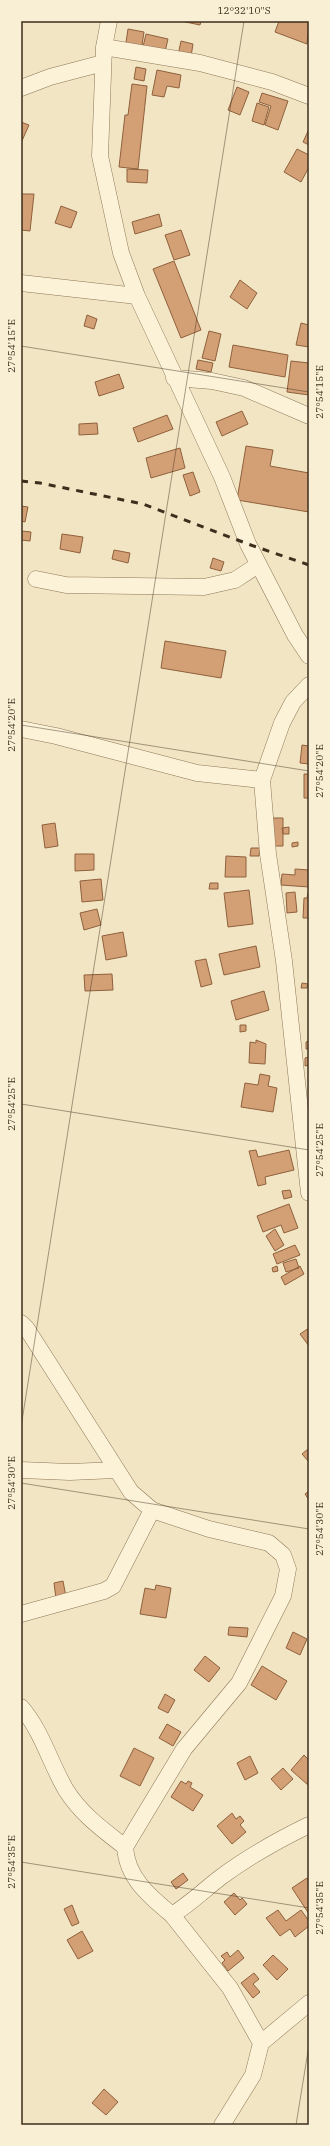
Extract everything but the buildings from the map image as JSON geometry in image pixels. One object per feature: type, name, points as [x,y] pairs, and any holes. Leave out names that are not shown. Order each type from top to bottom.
[{"type":"street","points":[[109,21],[104,47],[100,156],[121,253],[137,296],[174,378],[222,476],[248,544],[295,635],[309,656]]},
{"type":"street","points":[[104,47],[200,63],[272,82],[309,96]]},
{"type":"street","points":[[21,88],[50,76],[103,63]]},
{"type":"street","points":[[21,283],[137,296]]},
{"type":"street","points":[[174,378],[212,380],[244,388],[309,416]]},
{"type":"street","points":[[36,579],[66,585],[204,587],[235,580],[258,565]]},
{"type":"street","points":[[309,685],[294,702],[282,723],[262,780],[268,854],[284,961],[309,1193]]},
{"type":"street","points":[[21,729],[56,736],[197,773],[262,780]]},
{"type":"street","points":[[21,1323],[27,1329],[131,1492],[152,1510],[209,1529],[269,1543],[283,1555],[288,1569],[283,1596],[240,1682],[184,1749],[125,1846],[126,1858],[141,1888],[172,1915],[230,1988],[260,2043]]},
{"type":"street","points":[[21,1470],[70,1472],[116,1470]]},
{"type":"street","points":[[21,1614],[104,1591],[113,1586],[152,1510]]},
{"type":"street","points":[[21,1707],[31,1718],[67,1791],[92,1822],[125,1846]]},
{"type":"street","points":[[172,1915],[239,1865],[276,1842],[309,1825]]},
{"type":"street","points":[[222,2125],[253,2075],[260,2043],[309,2002]]},
{"type":"railway","points":[[21,481],[40,483],[143,504],[248,544],[309,565]]}]
